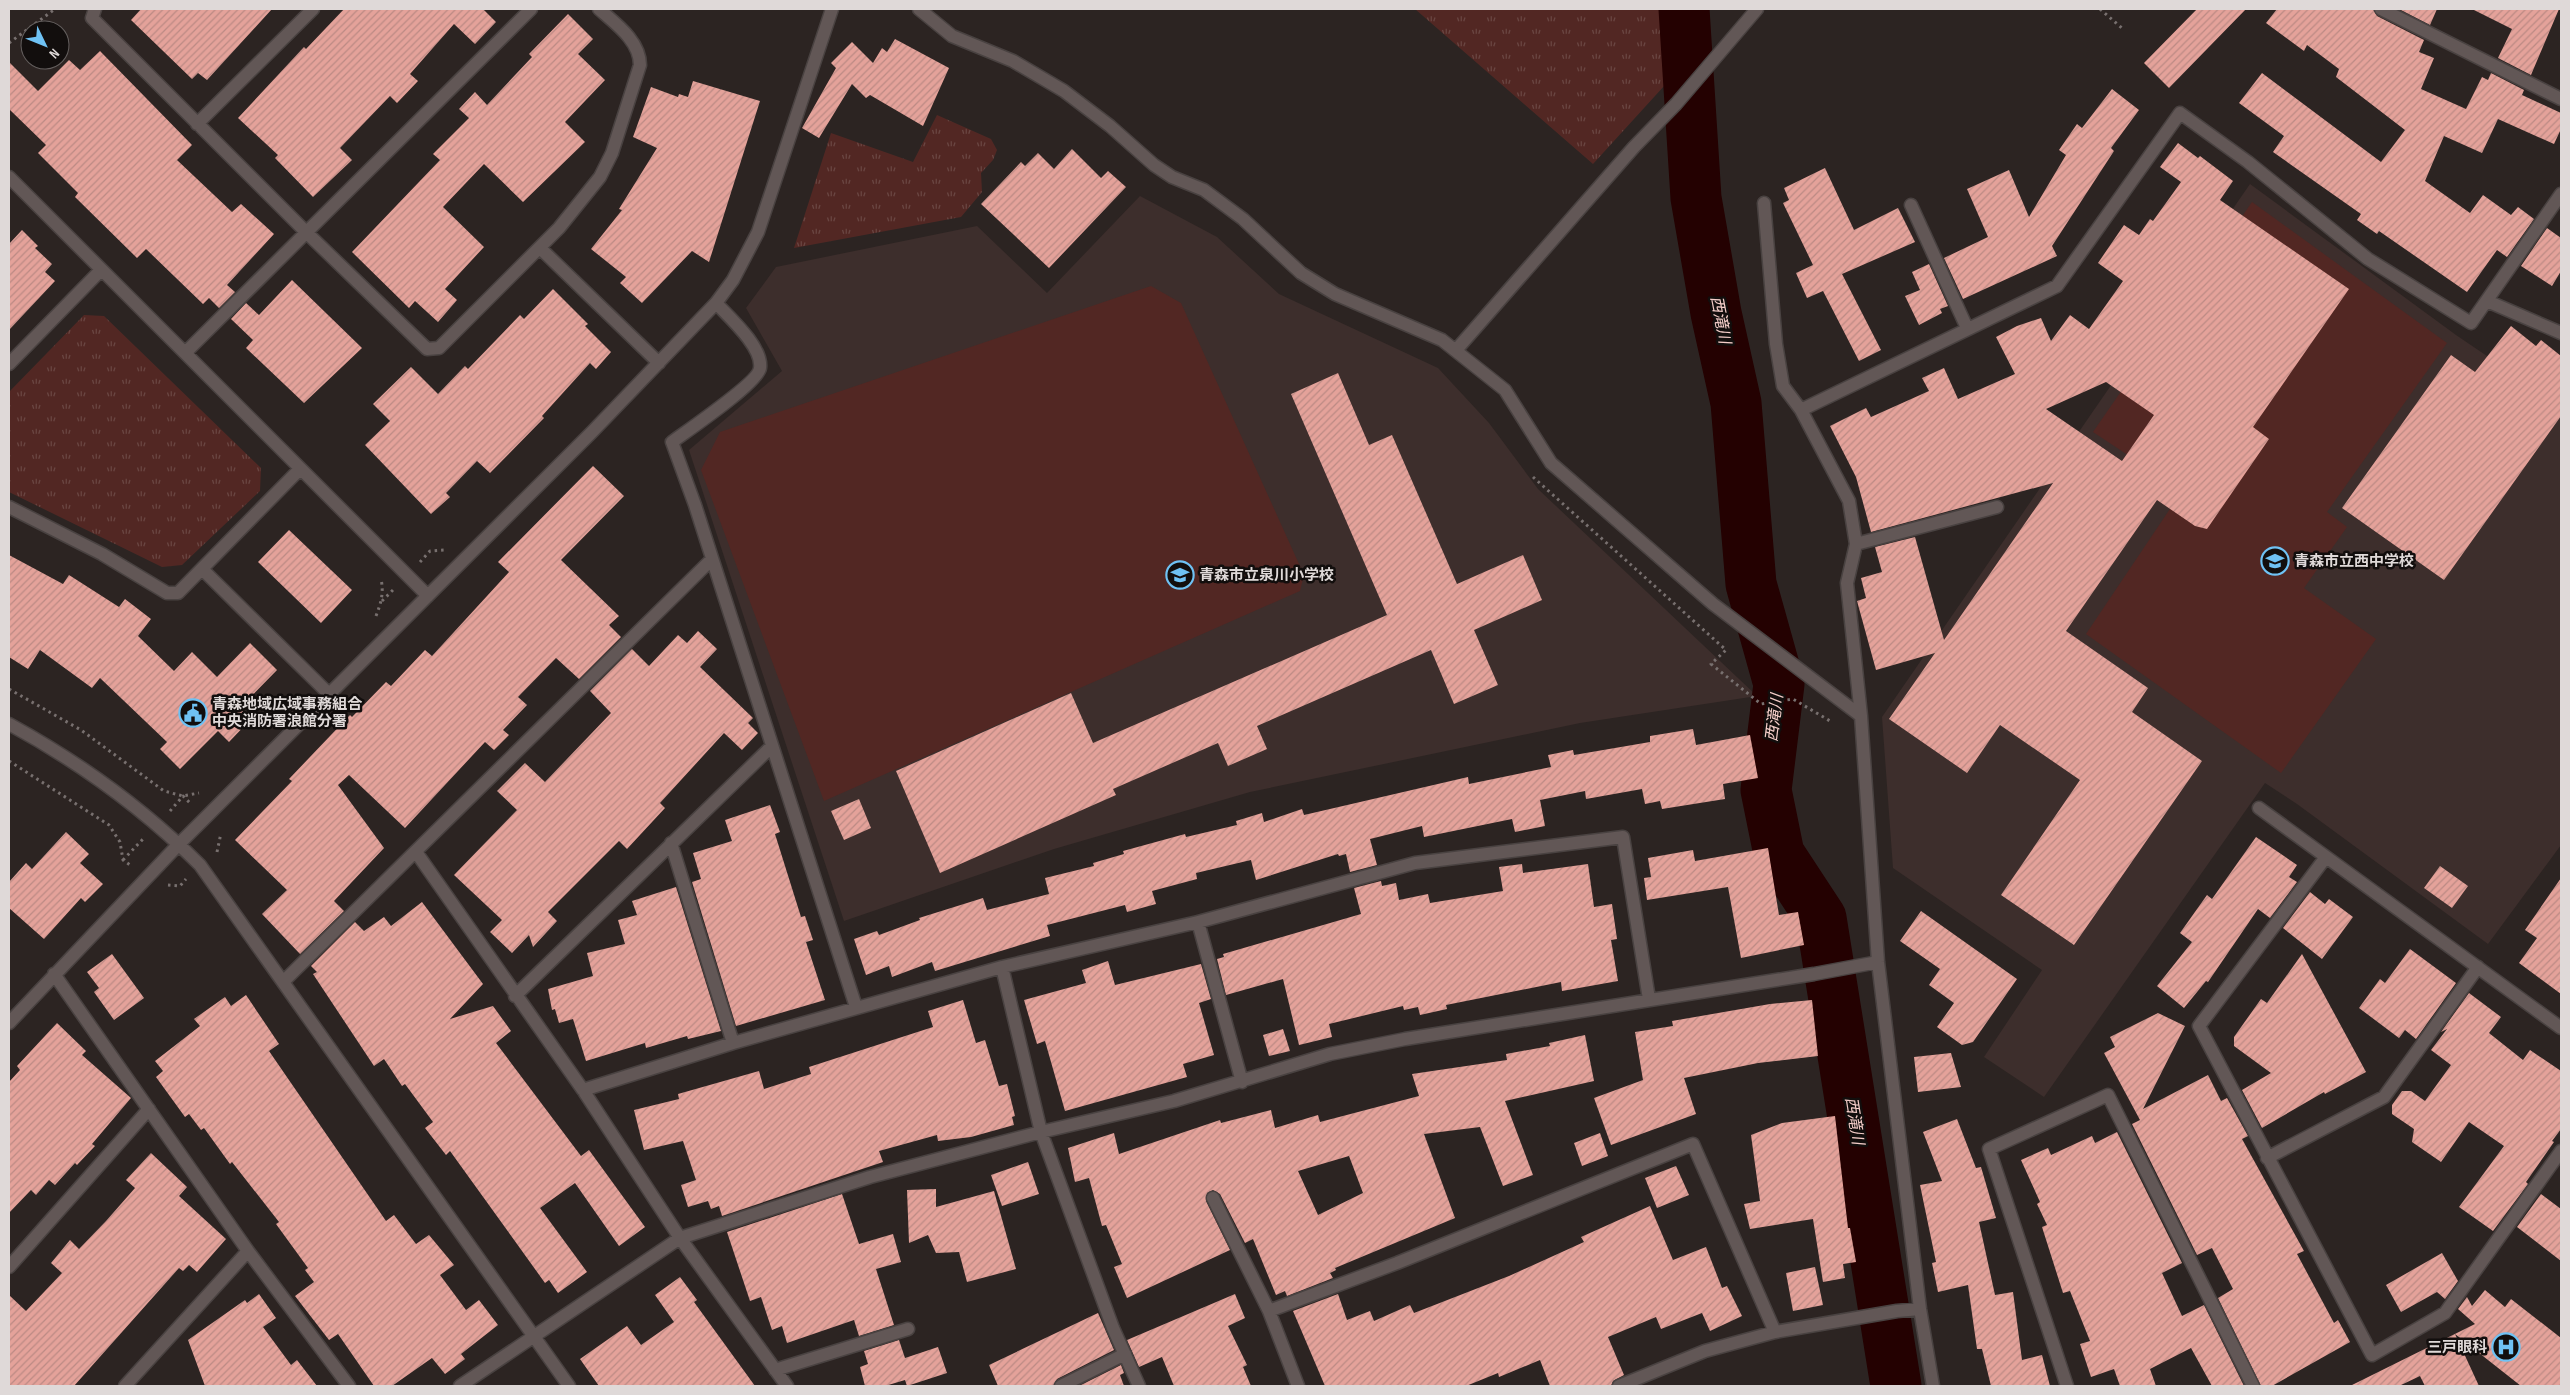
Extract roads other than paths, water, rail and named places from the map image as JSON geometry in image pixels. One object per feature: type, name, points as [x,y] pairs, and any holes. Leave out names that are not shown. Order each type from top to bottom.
[{"type":"street","points":[[95,9],[92,18],[307,233],[427,349],[439,348],[540,248],[581,202],[600,177],[615,146],[640,65],[638,48],[599,9]]},
{"type":"street","points":[[198,124],[313,9]]},
{"type":"street","points":[[185,353],[531,9]]},
{"type":"street","points":[[9,1023],[179,844],[428,596],[716,303],[733,280],[758,232],[832,9]]},
{"type":"street","points":[[919,9],[952,36],[1013,61],[1064,91],[1110,126],[1154,165],[1172,177],[1204,190],[1243,219],[1301,273],[1335,294],[1442,340],[1457,349],[1505,390],[1551,462],[1713,604],[1861,716]]},
{"type":"street","points":[[1457,349],[1634,147],[1676,104],[1757,9]]},
{"type":"street","points":[[2381,9],[2561,100]]},
{"type":"street","points":[[1801,410],[2057,286],[2180,113],[2248,162],[2368,259],[2470,323],[2561,194]]},
{"type":"street","points":[[9,177],[428,596]]},
{"type":"street","points":[[1764,203],[1776,344],[1782,386],[1801,410],[1849,501],[1856,544],[1847,583],[1861,716],[1878,962],[1920,1309],[1933,1386]]},
{"type":"street","points":[[1911,205],[1967,328]]},
{"type":"street","points":[[540,248],[659,363]]},
{"type":"street","points":[[9,364],[101,270]]},
{"type":"street","points":[[2487,301],[2561,333]]},
{"type":"street","points":[[716,303],[740,328],[754,347],[759,358],[760,369],[755,378],[739,392],[672,442],[712,559],[856,1008]]},
{"type":"street","points":[[9,507],[102,554],[167,593],[178,593],[300,470]]},
{"type":"street","points":[[1856,544],[1998,507]]},
{"type":"street","points":[[284,981],[712,559]]},
{"type":"street","points":[[202,568],[329,694]]},
{"type":"street","points":[[9,724],[96,779],[179,844],[212,880],[569,1386]]},
{"type":"street","points":[[515,996],[772,746]]},
{"type":"street","points":[[2259,808],[2561,1028]]},
{"type":"street","points":[[583,1090],[733,1043],[1002,967],[1198,922],[1415,863],[1623,837],[1649,999]]},
{"type":"street","points":[[671,843],[733,1043]]},
{"type":"street","points":[[416,852],[515,996],[583,1090],[680,1238],[787,1386]]},
{"type":"street","points":[[2326,857],[2200,1026],[2267,1158],[2372,1355],[2445,1312],[2561,1151]]},
{"type":"street","points":[[1198,922],[1242,1082]]},
{"type":"street","points":[[460,1386],[680,1238],[870,1177],[1042,1132],[1174,1101],[1330,1054],[1396,1041],[1878,962]]},
{"type":"street","points":[[1002,967],[1042,1132],[1069,1212],[1139,1386]]},
{"type":"street","points":[[2267,1158],[2384,1097],[2478,967]]},
{"type":"street","points":[[54,974],[248,1251],[349,1386]]},
{"type":"street","points":[[2067,1386],[1989,1149],[2108,1095],[2253,1386]]},
{"type":"street","points":[[9,1267],[149,1109]]},
{"type":"street","points":[[1269,1311],[1397,1263],[1693,1144],[1775,1332]]},
{"type":"street","points":[[1213,1198],[1269,1311],[1298,1386]]},
{"type":"street","points":[[125,1386],[248,1251]]},
{"type":"street","points":[[1620,1386],[1705,1350],[1775,1332],[1897,1311],[1920,1309]]},
{"type":"street","points":[[775,1370],[908,1329]]},
{"type":"street","points":[[1061,1386],[1125,1354]]},
{"type":"waterway","name":"西滝川","points":[[1684,9],[1696,198],[1716,313],[1736,403],[1751,584],[1779,684],[1766,790],[1779,854],[1821,918],[1896,1386]]},
{"type":"place","name":"青森市立西中学校","points":[[2275,561]]},
{"type":"place","name":"青森市立泉川小学校","points":[[1180,575]]},
{"type":"place","name":"青森地域広域事務組合 中央消防署浪館分署","points":[[193,713]]},
{"type":"place","name":"三戸眼科","points":[[2506,1347]]}]
